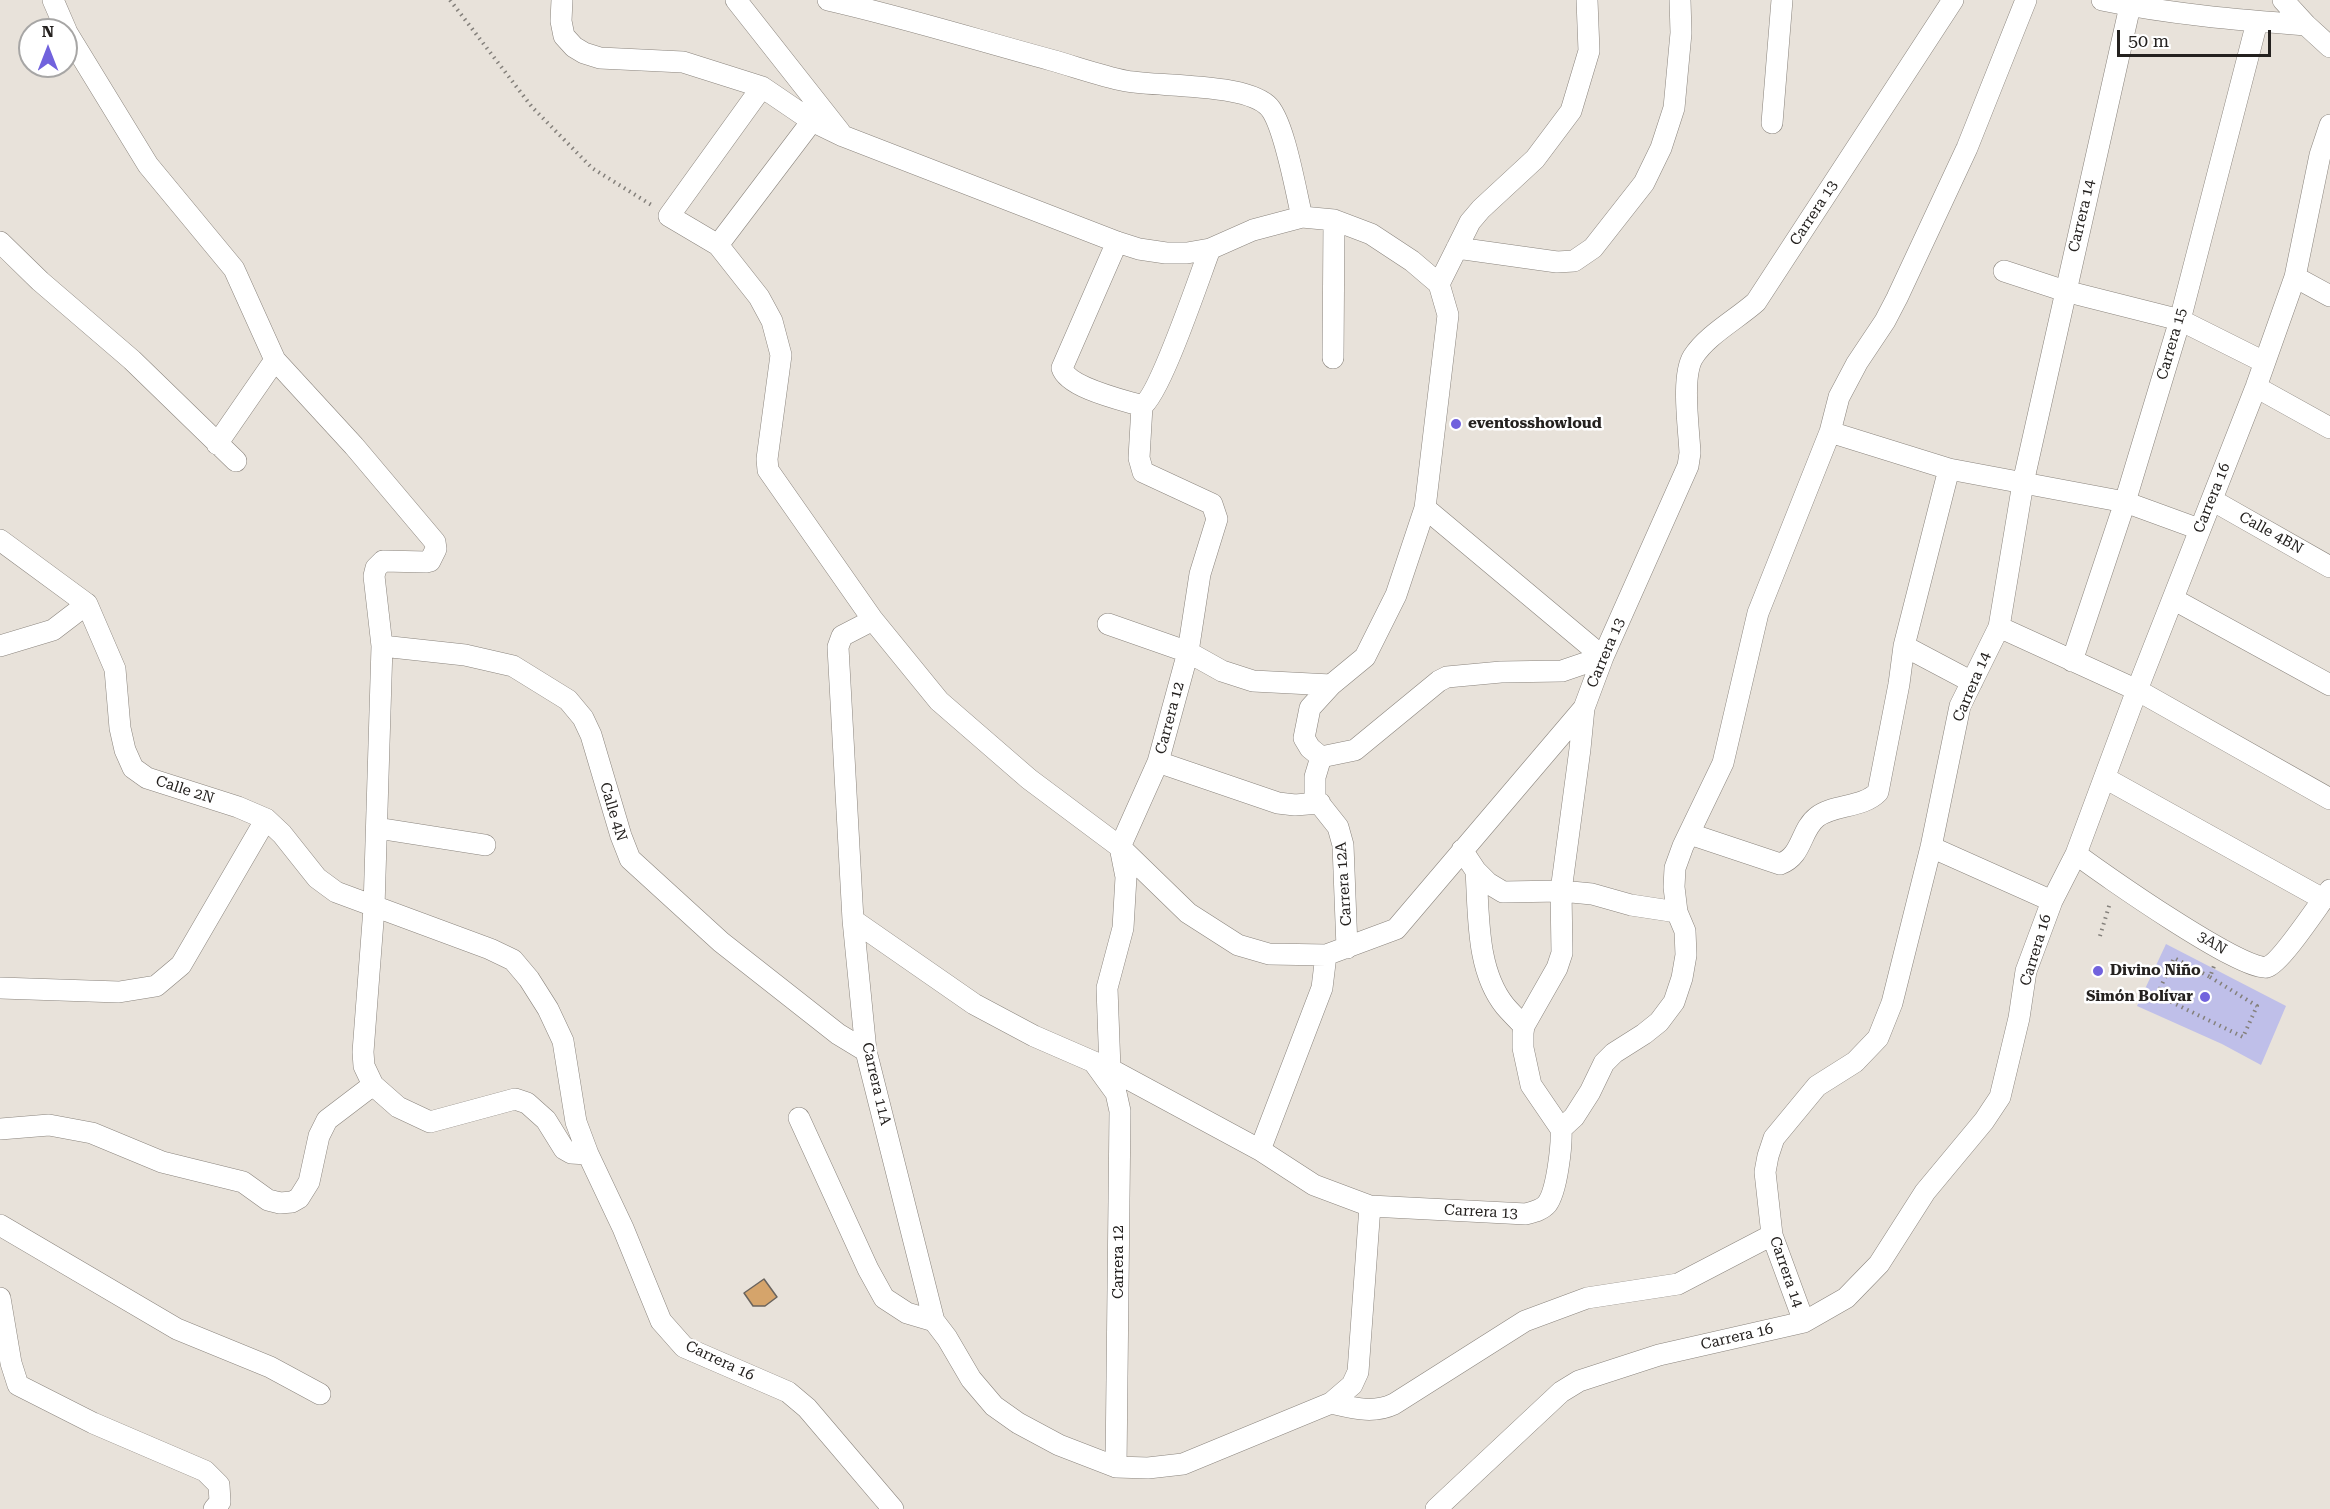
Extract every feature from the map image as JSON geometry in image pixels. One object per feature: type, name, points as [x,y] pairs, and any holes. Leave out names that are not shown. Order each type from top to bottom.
[{"type":"street","points":[[53,0],[61,18]]},
{"type":"street","points":[[562,0],[561,21],[564,36],[573,47],[584,53],[600,57],[683,62],[762,87],[812,121],[843,136],[1117,242],[1166,253],[1187,253],[1210,249],[1253,230],[1302,217],[1334,220],[1371,234],[1412,261],[1439,284],[1448,315],[1425,508],[1396,594],[1369,652],[1331,685],[1310,708],[1304,738],[1310,748],[1322,757],[1355,750],[1439,681],[1447,677],[1501,672],[1562,671],[1603,657]]},
{"type":"street","points":[[736,0],[843,136]]},
{"type":"street","points":[[828,0],[872,10],[1126,81],[1226,91],[1265,103],[1273,110],[1280,125],[1302,217]]},
{"type":"street","points":[[1439,284],[1470,222],[1535,159],[1571,111],[1589,51],[1587,0]]},
{"type":"street","points":[[1457,248],[1557,262],[1575,261],[1593,248],[1644,183],[1661,148],[1674,108],[1682,33],[1680,0]]},
{"type":"street","points":[[1772,123],[1782,0]]},
{"type":"street","name":"Carrera 13","points":[[1524,1026],[1538,1005],[1562,953],[1561,891],[1584,708],[1603,657],[1688,466],[1690,453],[1687,378],[1693,357],[1724,326],[1756,302],[1953,0]]},
{"type":"street","points":[[1476,871],[1482,946],[1491,979],[1504,1005],[1524,1026],[1523,1048],[1531,1085],[1561,1129],[1575,1117],[1604,1063],[1614,1053],[1659,1022],[1674,1002],[1682,978],[1686,955],[1685,931],[1677,912],[1674,887],[1675,868],[1723,763],[1758,613],[1830,432],[1839,397],[1857,363],[1886,321],[1897,298],[1966,148],[2026,0]]},
{"type":"street","points":[[2102,0],[2130,6],[2306,26]]},
{"type":"street","points":[[2283,0],[2306,26],[2330,46]]},
{"type":"street","name":"Carrera 14","points":[[1804,1322],[1772,1235],[1765,1172],[1774,1138],[1817,1086],[1856,1062],[1878,1038],[1892,1003],[1931,847],[1955,723],[1960,706],[1998,627],[2023,483],[2130,6]]},
{"type":"street","name":"Carrera 15","points":[[2072,661],[2125,502],[2180,320],[2257,22]]},
{"type":"street","points":[[78,50],[148,165],[234,269],[275,360],[354,446],[435,542],[436,549],[430,561],[386,561],[376,568],[374,576],[382,646],[374,908],[363,1052],[364,1066],[373,1085],[398,1107],[430,1122],[503,1100],[515,1099],[527,1103],[546,1120],[564,1149],[571,1153],[588,1154]]},
{"type":"street","points":[[762,87],[669,216],[718,245],[759,297],[772,321],[781,355],[767,459],[768,470],[873,620],[939,701],[1029,779],[1120,847],[1188,914],[1238,945],[1269,954],[1326,955],[1396,928],[1584,708]]},
{"type":"street","points":[[718,245],[812,121]]},
{"type":"street","name":"Carrera 16","points":[[1436,1509],[1561,1392],[1579,1381],[1659,1355],[1804,1322],[1846,1298],[1879,1264],[1925,1192],[1984,1121],[2000,1097],[2019,1018],[2026,971],[2052,901],[2076,854],[2199,529],[2256,387],[2295,277],[2325,157],[2330,125]]},
{"type":"street","points":[[1333,358],[1334,220]]},
{"type":"street","points":[[0,242],[40,281],[132,360],[236,461]]},
{"type":"street","points":[[1117,242],[1062,368],[1064,374],[1072,380],[1101,394],[1142,405],[1148,400],[1162,374],[1210,249]]},
{"type":"street","points":[[2004,271],[2065,291],[2180,320],[2264,362]]},
{"type":"street","points":[[2295,277],[2330,296]]},
{"type":"street","points":[[217,444],[275,360]]},
{"type":"street","points":[[2256,387],[2330,428]]},
{"type":"street","name":"Carrera 12","points":[[1120,847],[1158,762],[1188,652],[1200,574],[1216,519],[1212,504],[1143,472],[1139,458],[1142,405]]},
{"type":"street","points":[[1830,432],[1949,469],[2125,502],[2199,529]]},
{"type":"street","points":[[1690,834],[1780,864],[1790,860],[1817,817],[1874,796],[1878,792],[1904,646],[1949,469]]},
{"type":"street","name":"Calle 4BN","points":[[2212,500],[2330,567]]},
{"type":"street","points":[[1425,508],[1603,657]]},
{"type":"street","name":"Calle 2N","points":[[0,540],[87,604],[116,669],[120,728],[125,750],[134,768],[147,778],[238,807],[266,819],[282,834],[317,878],[336,892],[374,908],[490,949],[513,960],[529,979],[548,1009],[563,1041],[573,1106]]},
{"type":"street","points":[[2173,599],[2330,685]]},
{"type":"street","points":[[0,646],[53,630],[87,604]]},
{"type":"street","name":"Carrera 11A","points":[[873,620],[842,636],[838,647],[854,920],[866,1051],[934,1321],[947,1338],[971,1379],[994,1406],[1018,1423],[1059,1445],[1116,1467],[1148,1468],[1183,1464],[1331,1403]]},
{"type":"street","points":[[1108,624],[1188,652],[1222,671],[1253,681],[1331,685]]},
{"type":"street","points":[[1998,627],[2137,690],[2330,799]]},
{"type":"street","name":"Calle 4N","points":[[382,646],[465,655],[513,666],[568,700],[583,718],[591,735],[622,842],[630,859],[721,942],[838,1034],[866,1051]]},
{"type":"street","points":[[1904,646],[1972,682]]},
{"type":"street","name":"Carrera 12A","points":[[1322,757],[1315,777],[1315,798],[1338,827],[1343,845],[1347,948]]},
{"type":"street","points":[[1158,762],[1278,803],[1295,805],[1320,803]]},
{"type":"street","points":[[2105,778],[2326,894]]},
{"type":"street","points":[[0,988],[118,992],[156,986],[181,965],[266,819]]},
{"type":"street","points":[[377,828],[485,845]]},
{"type":"street","points":[[1103,1067],[1107,988],[1123,928],[1126,877],[1120,847]]},
{"type":"street","points":[[1931,847],[2052,901]]},
{"type":"street","points":[[1462,850],[1488,884],[1503,892],[1561,891],[1592,894],[1631,905],[1677,912]]},
{"type":"street","name":"3AN","points":[[2076,854],[2118,885],[2221,949],[2258,968],[2269,967],[2280,957],[2326,894]]},
{"type":"street","points":[[854,920],[974,1004],[1034,1036],[1103,1067],[1260,1150],[1314,1185],[1371,1206],[1358,1372],[1352,1385],[1331,1403]]},
{"type":"street","points":[[1260,1150],[1322,988],[1326,955]]},
{"type":"street","name":"Carrera 12","points":[[1103,1067],[1116,1093],[1120,1111],[1116,1467]]},
{"type":"street","points":[[0,1129],[49,1125],[92,1133],[162,1162],[243,1182],[268,1200],[280,1203],[292,1202],[299,1198],[309,1182],[320,1136],[327,1120],[373,1085]]},
{"type":"street","name":"Carrera 16","points":[[573,1106],[588,1154],[623,1228],[661,1321],[684,1347],[788,1392],[807,1408],[893,1509]]},
{"type":"street","points":[[799,1118],[868,1269],[884,1298],[907,1313],[934,1321]]},
{"type":"street","name":"Carrera 13","points":[[1371,1206],[1526,1214],[1537,1211],[1547,1204],[1554,1187],[1561,1129]]},
{"type":"street","points":[[0,1225],[177,1329],[270,1367],[320,1394]]},
{"type":"street","points":[[1331,1403],[1365,1410],[1381,1410],[1525,1321],[1587,1298],[1678,1284],[1772,1235]]},
{"type":"street","points":[[0,1298],[10,1363],[18,1385],[93,1423],[205,1471],[219,1485],[220,1502],[214,1509]]},
{"type":"path","points":[[450,0],[532,107],[592,168],[669,216]]},
{"type":"path","points":[[2100,936],[2108,906],[2118,885]]},
{"type":"path","points":[[2210,977],[2221,949]]},
{"type":"path","points":[[2174,958],[2210,977],[2257,1006],[2243,1037],[2157,995],[2174,958]]},
{"type":"shaded area","points":[[2166,944],[2286,1006],[2261,1065],[2222,1044],[2137,1006]]},
{"type":"building","points":[[764,1279],[777,1297],[765,1306],[753,1306],[744,1293]]},
{"type":"place","name":"eventosshowloud","points":[[1456,424]]},
{"type":"place","name":"Divino Niño","points":[[2098,971]]},
{"type":"place","name":"Simón Bolívar","points":[[2205,997]]}]
